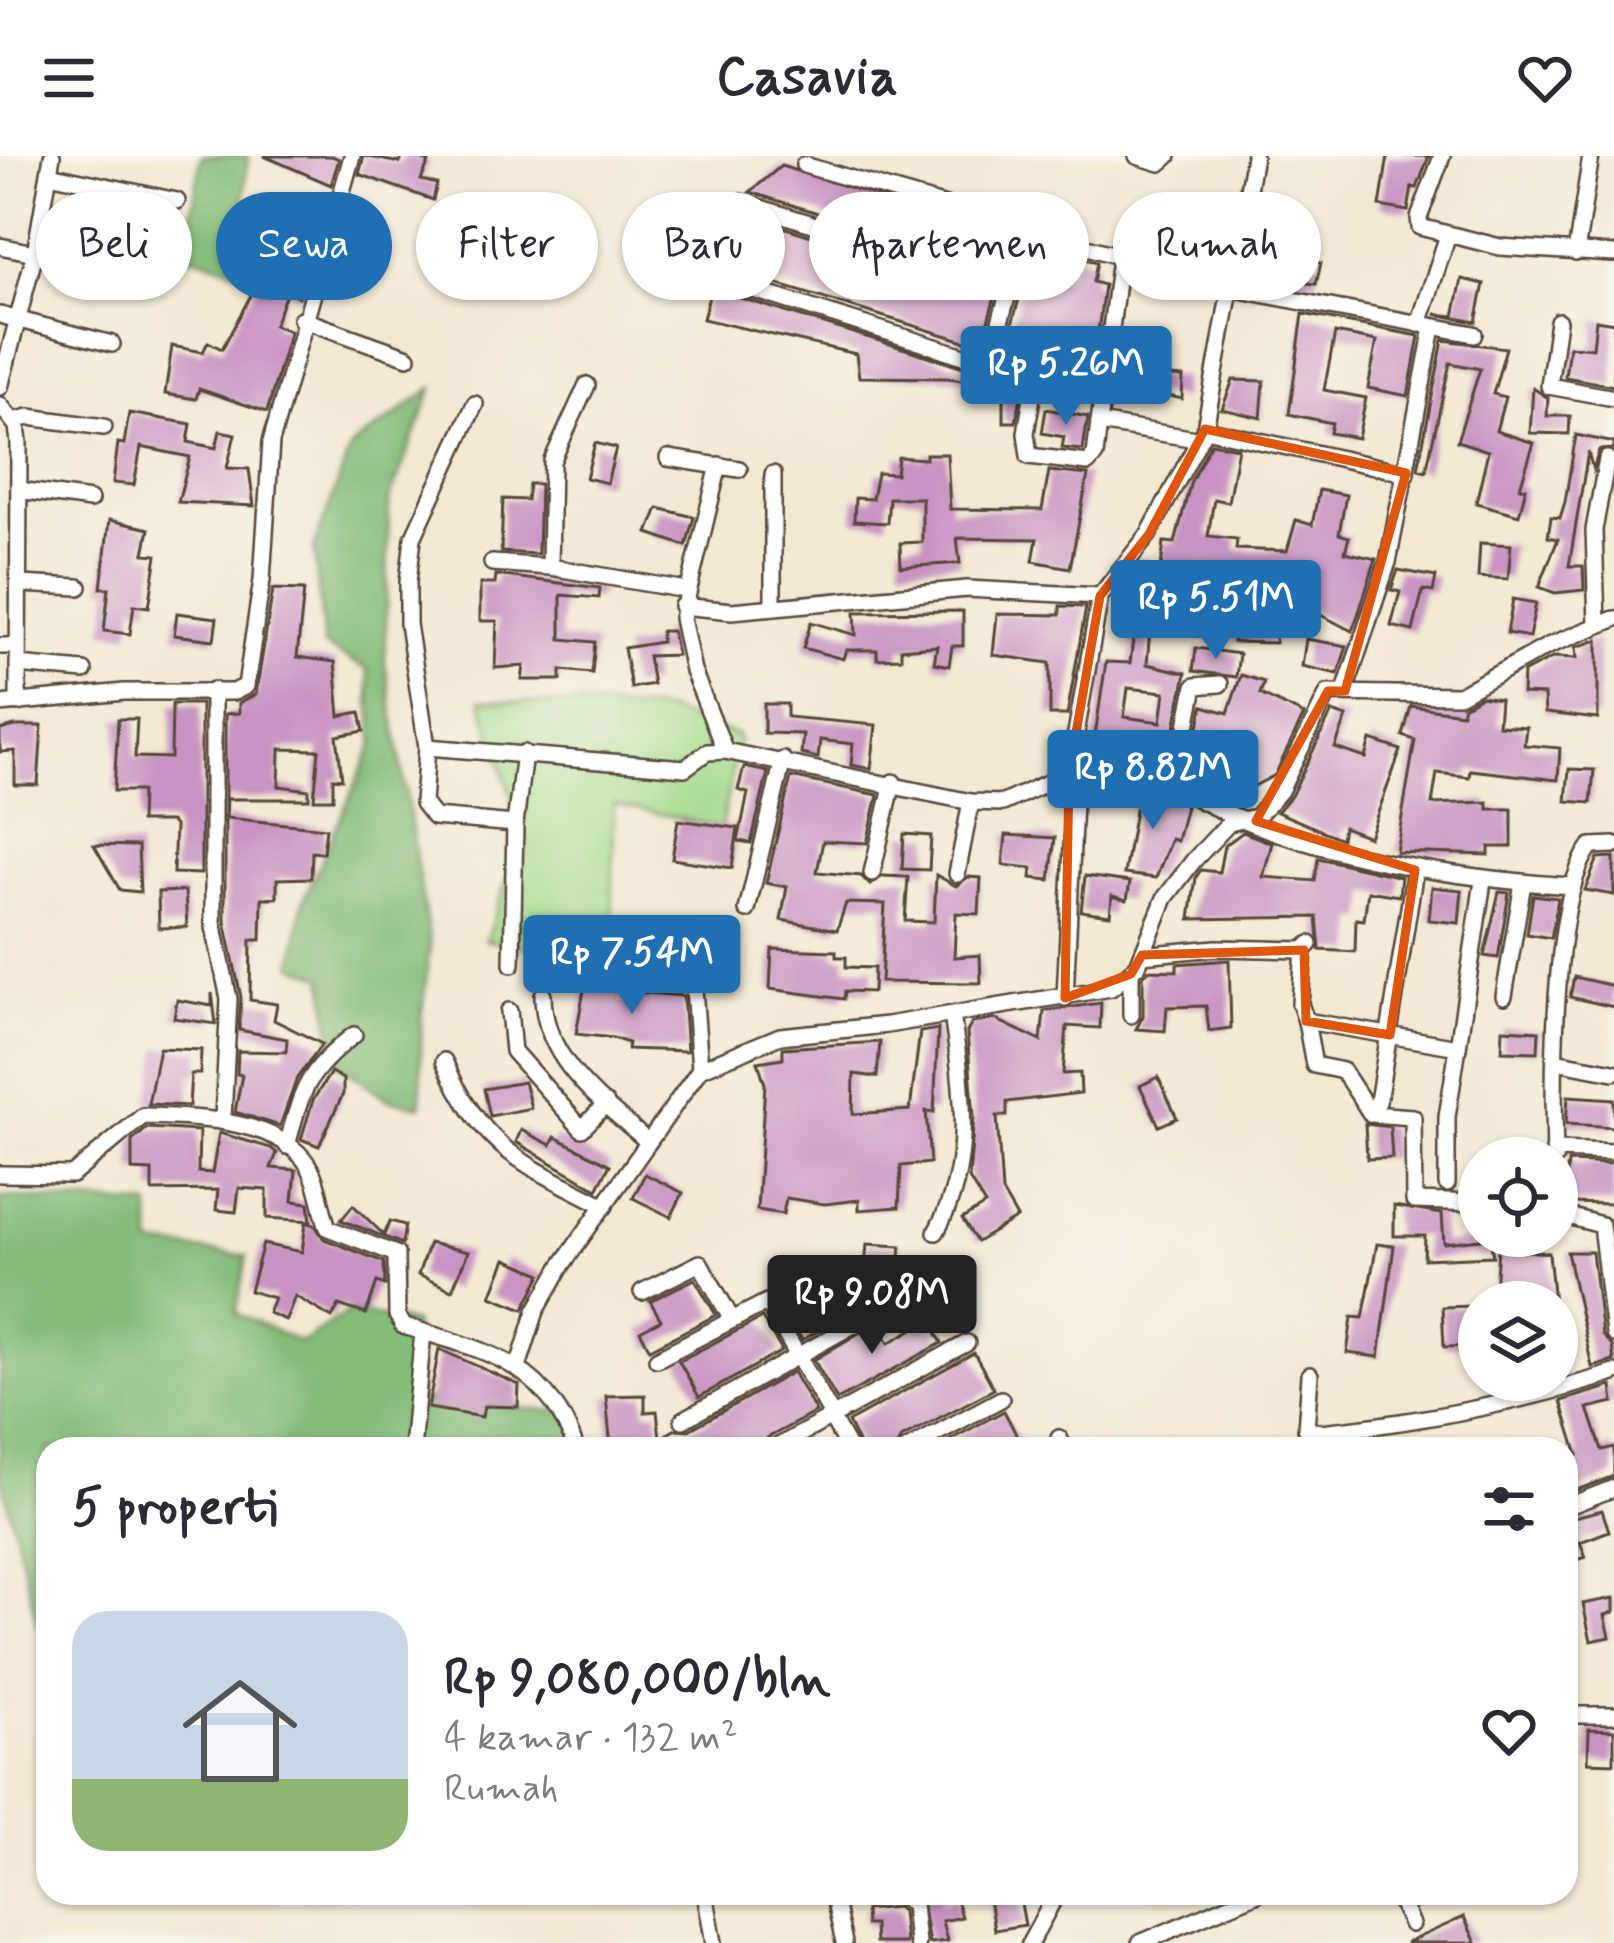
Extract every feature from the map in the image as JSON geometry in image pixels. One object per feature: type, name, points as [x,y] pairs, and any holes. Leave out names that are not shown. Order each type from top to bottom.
[{"type":"street","points":[[0,387],[7,316],[35,253],[52,156]]},
{"type":"street","points":[[0,405],[14,421],[19,482],[18,664],[9,703],[234,692],[246,686],[271,442],[301,320],[352,156]]},
{"type":"street","points":[[1136,156],[1160,163],[1168,156]]},
{"type":"street","points":[[1247,192],[1254,156]]},
{"type":"street","points":[[1442,156],[1418,224],[1448,235],[1576,253],[1614,251]]},
{"type":"street","points":[[1576,253],[1592,156]]},
{"type":"street","points":[[804,164],[896,192]]},
{"type":"street","points":[[49,174],[134,192]]},
{"type":"street","points":[[1345,692],[1388,562],[1406,473],[1426,325],[1448,235]]},
{"type":"street","points":[[0,246],[35,253]]},
{"type":"street","points":[[785,299],[985,359],[1005,300]]},
{"type":"street","points":[[1041,344],[1026,433],[1029,456],[1088,463],[1095,455],[1115,300]]},
{"type":"street","points":[[1065,998],[1072,777],[1100,596],[1149,534],[1200,434],[1227,300]]},
{"type":"street","points":[[1293,300],[1474,334]]},
{"type":"street","points":[[7,316],[112,344]]},
{"type":"street","points":[[301,320],[407,357]]},
{"type":"street","points":[[1558,321],[1550,386],[1614,398]]},
{"type":"street","points":[[550,566],[553,461],[587,385]]},
{"type":"street","points":[[475,404],[413,538],[407,624],[427,747],[423,802],[429,814],[515,824]]},
{"type":"street","points":[[14,421],[29,417],[104,427]]},
{"type":"street","points":[[1099,422],[1200,434],[1406,473]]},
{"type":"street","points":[[668,458],[739,469]]},
{"type":"street","points":[[1131,1015],[1131,974],[1165,898],[1229,823],[1256,817],[1280,791],[1328,693],[1420,698],[1460,694],[1605,621],[1594,530],[1607,459]]},
{"type":"street","points":[[719,465],[684,598],[693,670],[725,751]]},
{"type":"street","points":[[0,473],[90,500]]},
{"type":"street","points":[[773,474],[773,607]]},
{"type":"street","points":[[0,562],[18,561]]},
{"type":"street","points":[[492,563],[550,566],[684,598],[773,607],[967,589],[1100,596]]},
{"type":"street","points":[[19,584],[79,587]]},
{"type":"street","points":[[0,646],[18,646]]},
{"type":"street","points":[[18,664],[83,670]]},
{"type":"street","points":[[1162,778],[1181,757],[1195,686],[1220,684]]},
{"type":"street","points":[[213,690],[213,922],[229,999],[223,1118]]},
{"type":"street","points":[[427,747],[685,768],[707,752],[725,751],[893,782],[971,802],[1003,803],[1072,777],[1162,778],[1204,806],[1300,840],[1415,870],[1483,881],[1571,886]]},
{"type":"street","points":[[512,964],[515,824],[524,753]]},
{"type":"street","points":[[747,910],[783,760]]},
{"type":"street","points":[[872,873],[893,782]]},
{"type":"street","points":[[957,874],[971,802]]},
{"type":"street","points":[[1555,1137],[1556,1011],[1571,886],[1591,846],[1614,845]]},
{"type":"street","points":[[1378,1102],[1415,870]]},
{"type":"street","points":[[1447,1184],[1447,1117],[1483,881]]},
{"type":"street","points":[[1504,996],[1522,883]]},
{"type":"street","points":[[1142,955],[1216,947],[1307,947],[1300,1004],[1314,1065],[1342,1071],[1371,1114],[1413,1117],[1414,1202],[1458,1203]]},
{"type":"street","points":[[671,950],[694,988],[700,1069]]},
{"type":"street","points":[[518,1367],[536,1311],[700,1069],[780,1036],[1097,993],[1131,974]]},
{"type":"street","points":[[543,995],[553,1043],[578,1079],[647,1141]]},
{"type":"street","points":[[509,1011],[513,1051],[582,1129],[606,1104]]},
{"type":"street","points":[[936,1232],[957,1192],[965,1104],[952,1015]]},
{"type":"street","points":[[1306,1021],[1458,1047]]},
{"type":"street","points":[[286,1147],[304,1082],[319,1062],[354,1035]]},
{"type":"street","points":[[444,1061],[486,1137],[520,1162],[605,1206]]},
{"type":"street","points":[[1556,1061],[1614,1072]]},
{"type":"street","points":[[0,1174],[72,1175],[142,1116],[223,1118],[286,1147],[311,1168],[328,1228],[396,1254],[397,1315],[403,1326],[518,1367],[549,1392],[572,1437]]},
{"type":"street","points":[[1578,1153],[1614,1152]]},
{"type":"street","points":[[1578,1219],[1601,1225],[1614,1334]]},
{"type":"street","points":[[643,1292],[700,1263],[733,1319]]},
{"type":"street","points":[[657,1359],[767,1302],[843,1437]]},
{"type":"street","points":[[683,1420],[866,1318]]},
{"type":"street","points":[[413,1437],[424,1332]]},
{"type":"street","points":[[794,1437],[967,1343]]},
{"type":"street","points":[[1310,1376],[1306,1430],[1320,1432],[1431,1421],[1525,1401],[1614,1372]]},
{"type":"street","points":[[930,1437],[1001,1399]]},
{"type":"street","points":[[1578,1502],[1614,1488]]},
{"type":"street","points":[[1578,1715],[1614,1715]]},
{"type":"street","points":[[707,1905],[714,1943]]},
{"type":"street","points":[[836,1905],[844,1943]]},
{"type":"street","points":[[913,1905],[917,1943]]},
{"type":"street","points":[[1036,1941],[1052,1905]]},
{"type":"street","points":[[1140,1943],[1230,1905]]},
{"type":"street","points":[[1402,1905],[1411,1924]]},
{"type":"highlighted area","points":[[1205,429],[1406,473],[1345,691],[1328,691],[1256,821],[1415,870],[1390,1035],[1306,1021],[1304,950],[1142,955],[1131,974],[1065,998],[1069,773],[1100,596],[1149,534]]},
{"type":"green space","points":[[201,156],[248,156],[245,192],[216,192],[216,263],[192,256],[192,215]]},
{"type":"green space","points":[[433,388],[389,500],[385,663],[430,946],[421,1020],[421,1106],[387,1099],[335,1061],[324,977],[293,965],[303,901],[374,744],[368,670],[324,646],[314,548],[351,447]]},
{"type":"green space","points":[[481,700],[664,710],[739,736],[721,827],[614,804],[612,964],[486,940],[523,833]]},
{"type":"green space","points":[[0,1197],[150,1206],[152,1245],[247,1256],[236,1313],[301,1343],[349,1311],[413,1323],[420,1399],[577,1413],[582,1437],[36,1437],[36,1619],[0,1472]]},
{"type":"building","points":[[264,156],[332,156],[339,159],[331,185]]},
{"type":"building","points":[[364,156],[400,163],[403,156],[414,156],[429,162],[421,180],[437,184],[435,192],[416,194],[359,174]]},
{"type":"building","points":[[1388,156],[1429,156],[1417,188],[1412,187],[1408,211],[1380,206]]},
{"type":"building","points":[[781,166],[864,192],[809,192],[809,210],[785,203],[785,192],[750,192]]},
{"type":"building","points":[[785,228],[809,235],[809,294],[785,287]]},
{"type":"building","points":[[1089,260],[1097,262],[1093,282],[1104,285],[1095,356],[1079,354],[1081,344],[1052,340],[1044,333],[1033,336],[1016,422],[1004,422],[1004,386],[948,378],[859,377],[856,354],[703,319],[708,300],[747,300],[983,373],[1003,357],[1019,300],[1089,300]]},
{"type":"building","points":[[1462,279],[1484,284],[1476,322],[1435,314],[1454,316]]},
{"type":"building","points":[[248,300],[284,300],[274,325],[290,331],[267,412],[199,389],[196,399],[165,394],[172,346],[203,352],[208,342],[222,349]]},
{"type":"building","points":[[829,300],[994,300],[981,346]]},
{"type":"building","points":[[1303,314],[1419,336],[1408,396],[1368,388],[1377,341],[1335,333],[1324,390],[1366,398],[1358,438],[1330,433],[1332,423],[1289,414]]},
{"type":"building","points":[[1596,320],[1614,323],[1614,386],[1565,377],[1569,346],[1593,348]]},
{"type":"building","points":[[1443,340],[1506,348],[1493,394],[1505,397],[1496,431],[1534,443],[1520,487],[1526,488],[1519,515],[1476,503],[1488,451],[1457,441],[1480,369],[1450,363],[1426,471],[1418,469]]},
{"type":"building","points":[[1119,361],[1135,365],[1134,374],[1183,377],[1182,399],[1116,384]]},
{"type":"building","points":[[1233,380],[1264,381],[1261,418],[1222,409]]},
{"type":"building","points":[[1533,388],[1548,398],[1547,416],[1570,416],[1569,434],[1530,433]]},
{"type":"building","points":[[1046,409],[1088,417],[1083,450],[1062,448],[1064,437],[1042,433]]},
{"type":"building","points":[[129,413],[191,424],[188,442],[216,448],[220,431],[235,434],[227,468],[249,469],[254,506],[178,502],[190,457],[141,447],[134,485],[113,483],[118,443],[124,444]]},
{"type":"building","points":[[1576,435],[1614,443],[1614,449],[1599,450],[1593,470],[1588,452],[1569,566],[1583,566],[1584,590],[1555,593],[1539,587],[1558,539],[1548,537],[1551,517],[1560,518],[1565,502]]},
{"type":"building","points":[[595,443],[616,448],[607,483],[586,478]]},
{"type":"building","points":[[1211,443],[1238,448],[1228,502],[1214,499],[1208,536],[1237,539],[1236,549],[1287,551],[1296,520],[1312,525],[1319,490],[1346,495],[1339,534],[1349,537],[1345,552],[1376,559],[1358,615],[1352,631],[1309,609],[1279,602],[1275,643],[1233,642],[1238,607],[1244,608],[1245,573],[1180,566],[1170,621],[1151,618],[1147,664],[1186,673],[1170,752],[1166,758],[1153,757],[1152,762],[1092,756],[1106,662],[1130,663],[1143,565],[1161,568],[1164,542],[1175,543],[1191,481]],"holes":[[[1128,688],[1165,692],[1161,722],[1124,717]]]},
{"type":"building","points":[[926,454],[947,454],[950,509],[1042,510],[1049,471],[1088,475],[1070,568],[1033,561],[1037,539],[957,538],[960,563],[901,567],[900,543],[922,542],[922,498],[889,498],[887,523],[854,521],[855,498],[872,499],[877,473],[896,474],[898,457],[926,459]]},
{"type":"building","points":[[529,484],[540,484],[538,554],[501,552],[503,499],[527,500]]},
{"type":"building","points":[[658,508],[694,517],[686,546],[648,533]]},
{"type":"building","points":[[109,520],[149,529],[144,554],[157,555],[149,607],[134,605],[130,634],[104,631],[109,588],[101,588]]},
{"type":"building","points":[[1480,543],[1511,545],[1508,579],[1478,577]]},
{"type":"building","points":[[1398,570],[1436,577],[1433,592],[1423,590],[1413,631],[1391,626],[1400,592],[1391,590]]},
{"type":"building","points":[[496,575],[600,588],[599,598],[561,595],[561,639],[595,642],[592,673],[561,670],[561,680],[522,680],[524,666],[495,668],[497,621],[480,621],[480,584],[495,584]]},
{"type":"building","points":[[273,589],[304,590],[297,657],[335,662],[340,716],[360,712],[364,731],[337,736],[342,779],[333,778],[333,799],[314,799],[319,750],[280,749],[279,786],[309,790],[309,799],[227,799],[226,818],[326,828],[323,853],[312,852],[311,878],[277,879],[277,898],[262,898],[261,940],[251,940],[250,1000],[277,1004],[274,1020],[322,1044],[297,1078],[280,1126],[235,1112],[242,1075],[237,1074],[238,1051],[286,1052],[287,1039],[239,1030],[241,997],[225,921],[225,714],[239,713],[239,703],[256,694]]},
{"type":"building","points":[[1513,599],[1536,603],[1529,637],[1507,633]]},
{"type":"building","points":[[1060,606],[1086,607],[1067,715],[1050,715],[1050,663],[993,655],[997,614],[1060,615]]},
{"type":"building","points":[[963,611],[963,646],[952,646],[949,666],[934,663],[937,646],[901,649],[901,658],[877,659],[877,650],[846,650],[843,659],[803,648],[811,622],[856,635],[855,612]]},
{"type":"building","points":[[177,613],[217,618],[214,640],[174,635]]},
{"type":"building","points":[[661,631],[672,631],[677,655],[648,656],[653,684],[631,688],[624,648],[661,642]]},
{"type":"building","points":[[1306,639],[1347,646],[1338,674],[1302,666]]},
{"type":"building","points":[[1598,640],[1598,719],[1545,713],[1544,695],[1522,694],[1523,673],[1554,657],[1577,658],[1576,647]]},
{"type":"building","points":[[1196,648],[1239,654],[1236,677],[1193,671]]},
{"type":"building","points":[[1241,675],[1264,682],[1260,694],[1304,715],[1275,775],[1243,792],[1193,776],[1197,762],[1192,762],[1203,706],[1228,713]]},
{"type":"building","points":[[1481,696],[1500,699],[1498,725],[1526,727],[1524,745],[1560,748],[1558,780],[1470,770],[1469,777],[1437,773],[1432,804],[1488,802],[1488,809],[1512,809],[1512,847],[1489,847],[1489,855],[1396,852],[1415,740],[1403,736],[1411,706],[1462,713],[1463,706]]},
{"type":"building","points":[[172,704],[201,704],[201,874],[173,873],[175,827],[171,822],[140,822],[141,791],[114,791],[118,719],[137,719],[135,757],[171,758]]},
{"type":"building","points":[[764,704],[787,704],[787,717],[876,725],[871,769],[851,765],[853,744],[820,740],[818,758],[801,754],[803,734],[764,733]]},
{"type":"building","points":[[1332,712],[1347,717],[1335,748],[1366,758],[1371,740],[1401,750],[1369,837],[1343,827],[1341,839],[1277,812],[1291,796]]},
{"type":"building","points":[[42,726],[38,785],[15,785],[15,751],[0,752],[0,730]]},
{"type":"building","points":[[744,767],[768,772],[751,843],[738,841],[748,793],[738,790]]},
{"type":"building","points":[[1569,769],[1594,770],[1591,803],[1566,801]]},
{"type":"building","points":[[791,777],[878,795],[867,843],[823,841],[817,872],[861,876],[870,885],[883,876],[908,877],[905,921],[934,922],[936,875],[956,886],[968,877],[981,878],[979,914],[956,913],[954,957],[980,955],[981,983],[881,982],[885,904],[846,903],[837,930],[781,920],[787,887],[766,883]]},
{"type":"building","points":[[1152,787],[1186,806],[1177,841],[1171,839],[1156,878],[1124,874],[1139,788]]},
{"type":"building","points":[[678,820],[738,828],[732,868],[672,859]]},
{"type":"building","points":[[1243,832],[1272,843],[1263,877],[1315,881],[1318,858],[1401,877],[1399,896],[1368,891],[1364,920],[1356,919],[1355,952],[1320,950],[1317,917],[1190,919],[1196,877],[1201,870],[1219,872],[1224,846]]},
{"type":"building","points":[[904,834],[931,836],[929,870],[902,869]]},
{"type":"building","points":[[1006,835],[1055,838],[1050,880],[1031,878],[1032,868],[1003,865]]},
{"type":"building","points":[[94,845],[138,846],[140,892],[120,890]]},
{"type":"building","points":[[1614,857],[1614,895],[1585,890],[1598,858]]},
{"type":"building","points":[[1085,876],[1130,882],[1127,900],[1112,896],[1110,915],[1081,911]]},
{"type":"building","points":[[1432,887],[1462,890],[1459,923],[1429,920]]},
{"type":"building","points":[[185,891],[187,927],[159,928],[158,892]]},
{"type":"building","points":[[1499,892],[1509,893],[1498,958],[1484,956]]},
{"type":"building","points":[[1533,895],[1558,898],[1551,938],[1527,934]]},
{"type":"building","points":[[772,949],[836,951],[836,957],[846,957],[846,967],[874,968],[873,992],[845,991],[844,999],[770,989]]},
{"type":"building","points":[[1229,960],[1231,1028],[1209,1031],[1206,1006],[1167,1007],[1165,1031],[1136,1029],[1143,1016],[1143,976],[1149,970],[1177,971],[1177,964]]},
{"type":"building","points":[[587,973],[610,976],[609,990],[683,996],[687,1051],[627,1049],[628,1043],[613,1038],[576,1034]]},
{"type":"building","points":[[1574,977],[1614,986],[1614,1007],[1570,997]]},
{"type":"building","points":[[212,993],[216,1024],[174,1018],[177,1000],[212,1006]]},
{"type":"building","points":[[1101,1003],[1100,1028],[1067,1026],[1063,1074],[1080,1073],[1081,1093],[1007,1102],[1007,1116],[997,1116],[1002,1192],[1017,1218],[977,1242],[962,1219],[985,1205],[969,1179],[974,1116],[967,1032],[972,1023],[995,1019],[1041,1041],[1044,1011]]},
{"type":"building","points":[[938,1029],[934,1112],[926,1111],[930,1163],[901,1166],[899,1207],[859,1210],[859,1200],[825,1204],[786,1198],[783,1214],[757,1210],[765,1084],[758,1062],[783,1058],[783,1048],[880,1042],[877,1077],[854,1074],[853,1114],[910,1110],[920,1032]]},
{"type":"building","points":[[1503,1029],[1539,1031],[1538,1052],[1502,1051]]},
{"type":"building","points":[[159,1048],[201,1050],[200,1074],[191,1074],[189,1106],[148,1104]]},
{"type":"building","points":[[331,1072],[343,1079],[343,1094],[319,1146],[301,1139],[313,1100]]},
{"type":"building","points":[[1158,1077],[1177,1118],[1159,1126],[1140,1086]]},
{"type":"building","points":[[524,1082],[531,1108],[490,1116],[484,1089]]},
{"type":"building","points":[[1568,1096],[1614,1099],[1614,1127],[1566,1124]]},
{"type":"building","points":[[1365,1124],[1390,1127],[1392,1158],[1367,1159]]},
{"type":"building","points":[[147,1128],[199,1131],[198,1172],[212,1173],[219,1133],[271,1148],[277,1153],[271,1168],[296,1170],[293,1201],[309,1203],[311,1221],[267,1218],[267,1190],[239,1188],[236,1212],[216,1210],[218,1190],[152,1191],[152,1171],[132,1170],[132,1141]]},
{"type":"building","points":[[521,1130],[551,1145],[555,1137],[610,1165],[597,1189],[516,1142]]},
{"type":"building","points":[[1578,1162],[1614,1164],[1614,1204],[1578,1203]]},
{"type":"building","points":[[645,1174],[683,1193],[671,1217],[633,1198]]},
{"type":"building","points":[[353,1205],[384,1235],[390,1221],[405,1225],[402,1244],[341,1220]]},
{"type":"building","points":[[1394,1206],[1442,1214],[1444,1243],[1458,1241],[1458,1257],[1470,1257],[1424,1259],[1425,1236],[1394,1236]]},
{"type":"building","points":[[306,1223],[314,1224],[324,1239],[384,1262],[385,1285],[377,1282],[366,1314],[339,1305],[332,1318],[295,1296],[286,1320],[268,1313],[274,1298],[250,1291],[263,1244],[302,1252]]},
{"type":"building","points":[[429,1243],[468,1252],[452,1290],[418,1275]]},
{"type":"building","points":[[867,1244],[901,1246],[899,1269],[865,1266]]},
{"type":"building","points":[[1377,1244],[1394,1246],[1379,1357],[1347,1353],[1352,1317],[1363,1318]]},
{"type":"building","points":[[1592,1252],[1602,1335],[1612,1346],[1614,1361],[1592,1367],[1578,1281],[1573,1281],[1568,1257]]},
{"type":"building","points":[[1497,1257],[1549,1257],[1552,1281],[1496,1281]]},
{"type":"building","points":[[506,1259],[542,1274],[524,1309],[491,1296]]},
{"type":"building","points":[[695,1279],[716,1315],[650,1349],[640,1331],[661,1320],[650,1301]]},
{"type":"building","points":[[791,1290],[797,1300],[805,1296],[815,1313],[832,1303],[841,1318],[802,1340],[778,1297]]},
{"type":"building","points":[[1442,1307],[1458,1307],[1458,1347],[1444,1347]]},
{"type":"building","points":[[762,1318],[782,1351],[699,1397],[679,1361]]},
{"type":"building","points":[[929,1320],[942,1343],[837,1400],[814,1360],[877,1322],[889,1343]]},
{"type":"building","points":[[439,1349],[519,1385],[518,1407],[484,1406],[482,1417],[428,1408]]},
{"type":"building","points":[[974,1353],[994,1389],[903,1437],[855,1437],[848,1422]]},
{"type":"building","points":[[793,1372],[816,1412],[769,1437],[662,1437],[676,1429],[689,1430]]},
{"type":"building","points":[[1612,1386],[1614,1402],[1588,1408],[1602,1450],[1614,1447],[1614,1476],[1578,1490],[1578,1437],[1572,1437],[1561,1401],[1578,1401],[1578,1396]]},
{"type":"building","points":[[645,1395],[645,1412],[657,1411],[660,1437],[610,1437],[606,1396]]},
{"type":"building","points":[[1004,1411],[1018,1437],[955,1437]]},
{"type":"building","points":[[1602,1510],[1609,1531],[1580,1542],[1586,1557],[1578,1560],[1578,1516]]},
{"type":"building","points":[[1614,1598],[1614,1612],[1605,1615],[1610,1637],[1591,1641],[1583,1604]]},
{"type":"building","points":[[1589,1729],[1614,1730],[1614,1763],[1588,1762]]},
{"type":"building","points":[[923,1905],[958,1905],[961,1917],[942,1921],[947,1941],[929,1943]]},
{"type":"building","points":[[990,1905],[1021,1905],[1025,1925],[994,1930]]},
{"type":"building","points":[[896,1907],[902,1911],[905,1943],[875,1943],[874,1925],[866,1925],[865,1910]]},
{"type":"building","points":[[1464,1917],[1476,1943],[1406,1943]]}]
